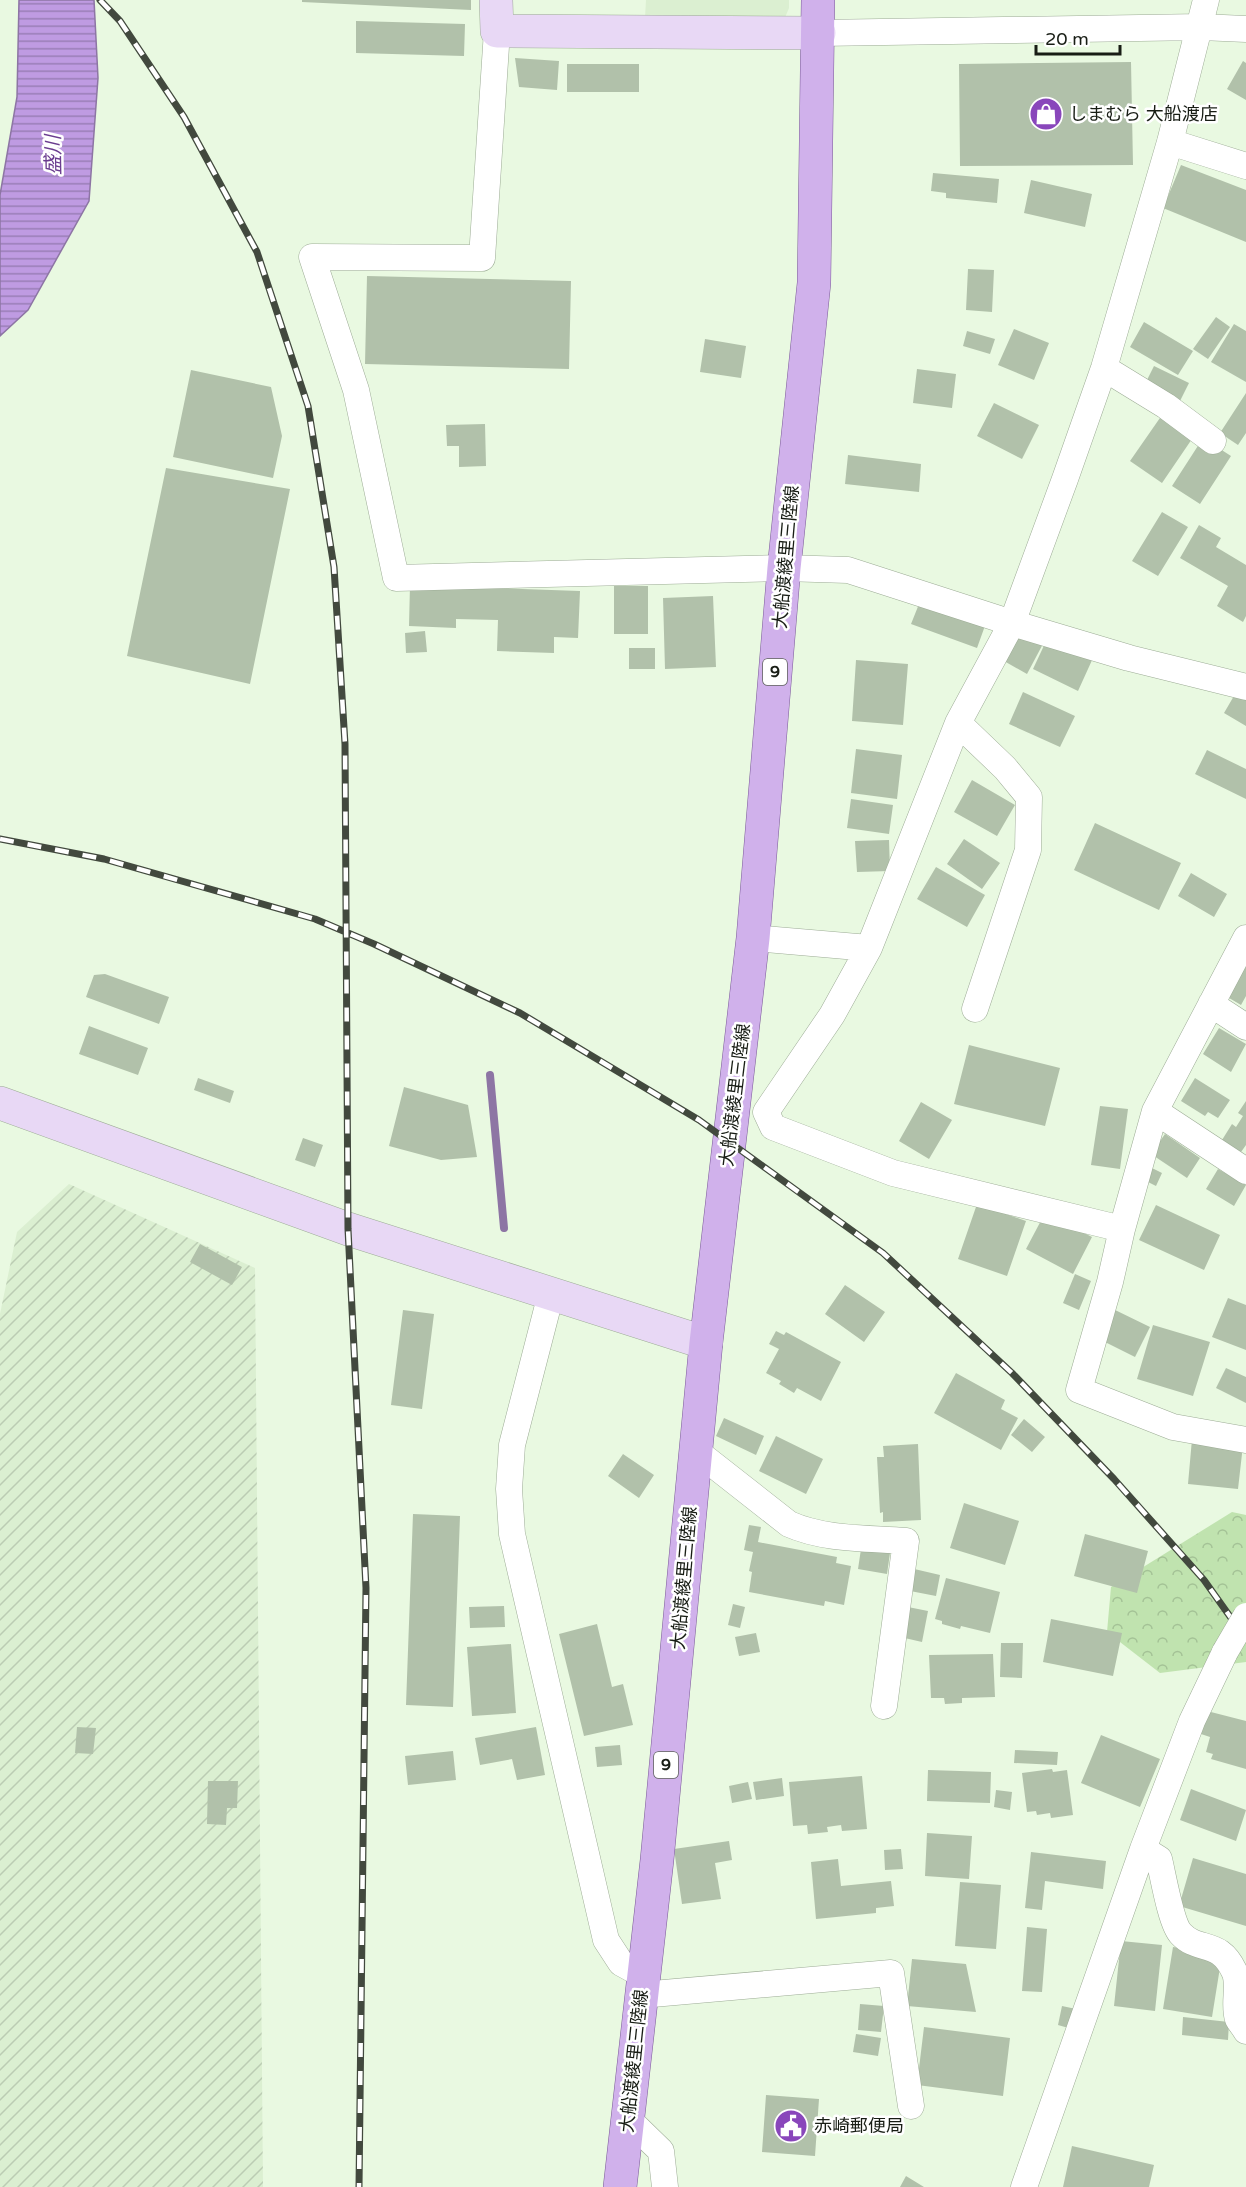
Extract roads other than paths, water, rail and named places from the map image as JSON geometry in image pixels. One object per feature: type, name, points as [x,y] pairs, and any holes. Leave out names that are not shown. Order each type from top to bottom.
[{"type":"main road","name":"大船渡綾里三陸線","points":[[620,2187],[658,1848],[706,1343],[753,938],[784,568],[814,283],[818,0]]},
{"type":"street","points":[[1122,1228],[893,1173],[773,1127],[766,1112],[832,1015],[869,948],[958,723],[1012,623],[1104,368],[1170,142],[1206,0]]},
{"type":"street","points":[[1246,29],[1201,27],[819,33],[496,15],[482,258],[312,257],[356,390],[396,578],[784,568],[848,570],[1129,658],[1246,687]]},
{"type":"street","points":[[1170,142],[1246,166]]},
{"type":"street","points":[[1104,368],[1166,406],[1213,441]]},
{"type":"street","points":[[958,723],[1005,768],[1029,797],[1028,849],[975,1009]]},
{"type":"street","points":[[753,938],[869,948]]},
{"type":"street","points":[[1246,938],[1155,1110],[1079,1390],[1173,1428],[1246,1440]]},
{"type":"street","points":[[1211,1004],[1246,1027]]},
{"type":"street","points":[[0,1104],[348,1229],[706,1343]]},
{"type":"street","points":[[1155,1110],[1246,1172]]},
{"type":"street","points":[[551,1294],[512,1445],[509,1489],[512,1534],[606,1940],[621,1963],[642,1985],[891,1973],[911,2106]]},
{"type":"street","points":[[696,1451],[797,1528],[825,1534],[906,1541],[884,1706]]},
{"type":"street","points":[[1024,2187],[1143,1849],[1192,1721],[1225,1652],[1246,1616]]},
{"type":"street","points":[[1143,1849],[1160,1859],[1175,1924],[1181,1935],[1218,1950],[1226,1958],[1236,1975],[1238,2019],[1246,2031]]},
{"type":"street","points":[[627,2118],[661,2151],[665,2187]]},
{"type":"water","name":"盛川","points":[[19,0],[94,0],[98,78],[89,201],[28,310],[0,336],[0,195],[17,97]]},
{"type":"waterway","points":[[490,1075],[504,1228]]},
{"type":"railway","points":[[100,0],[120,21],[184,117],[257,252],[308,406],[334,567],[345,744],[348,1229],[366,1588],[359,2187]]},
{"type":"railway","points":[[0,839],[104,859],[315,919],[374,944],[520,1013],[699,1120],[883,1253],[1012,1373],[1114,1479],[1204,1580],[1246,1639]]},
{"type":"place","name":"しまむら 大船渡店","points":[[1046,114]]},
{"type":"place","name":"赤崎郵便局","points":[[791,2126]]}]
